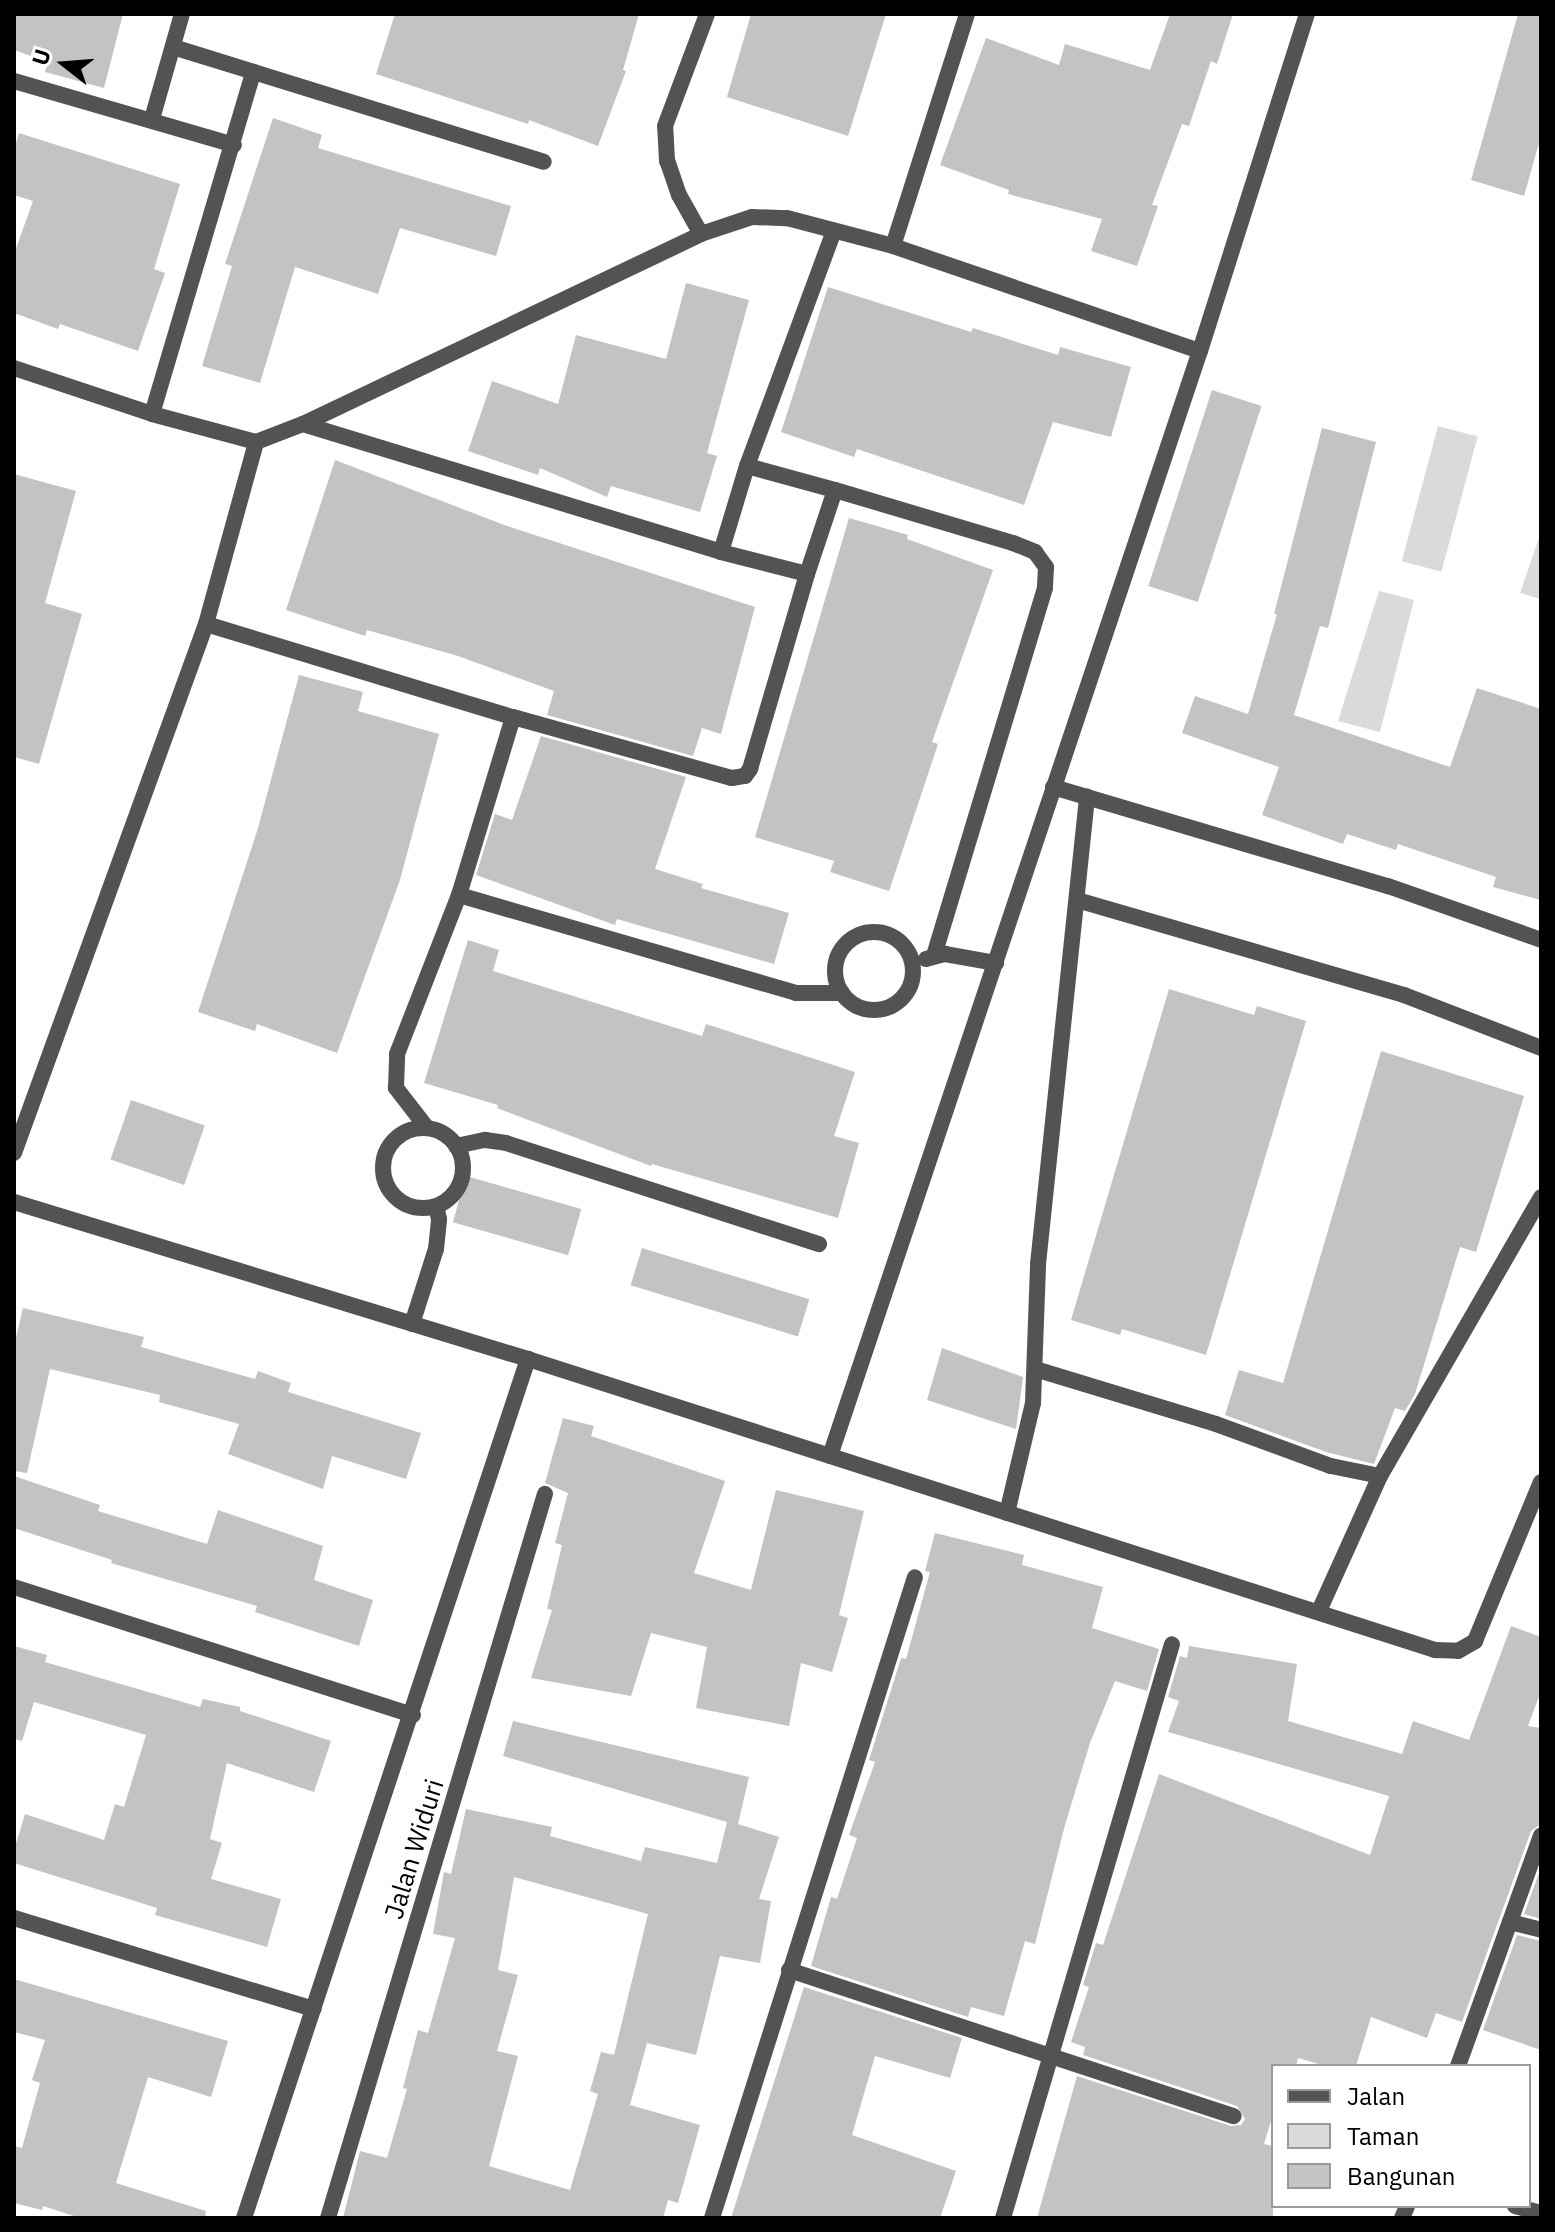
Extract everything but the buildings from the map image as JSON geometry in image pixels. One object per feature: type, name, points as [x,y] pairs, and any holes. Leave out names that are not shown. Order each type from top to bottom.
[{"type":"street","points":[[152,119],[182,14]]},
{"type":"street","points":[[701,234],[679,195],[667,161],[665,126],[707,14]]},
{"type":"street","points":[[893,246],[967,14]]},
{"type":"street","points":[[830,1456],[1200,351],[1307,14]]},
{"type":"street","points":[[173,47],[544,162]]},
{"type":"street","points":[[152,414],[234,145],[253,72]]},
{"type":"street","points":[[14,81],[234,145]]},
{"type":"street","points":[[14,368],[152,414],[256,442],[303,424],[701,234],[752,217],[787,218],[893,246],[1200,351]]},
{"type":"street","points":[[721,552],[747,466],[834,231]]},
{"type":"street","points":[[303,424],[721,552],[807,574]]},
{"type":"street","points":[[14,1153],[206,624],[256,442]]},
{"type":"street","points":[[747,466],[1013,543],[1035,552],[1046,567],[1045,588],[934,956]]},
{"type":"street","points":[[206,624],[724,777],[745,776],[759,744],[807,574],[835,490]]},
{"type":"street","points":[[427,1128],[396,1088],[394,1068],[459,895],[513,717]]},
{"type":"street","points":[[1053,787],[1388,886],[1541,940]]},
{"type":"street","points":[[1007,1513],[1031,1425],[1038,1264],[1087,797]]},
{"type":"street","points":[[459,895],[796,993],[842,993]]},
{"type":"street","points":[[1077,900],[1404,995],[1541,1048]]},
{"type":"street","points":[[877,931],[894,936],[907,948],[913,964],[913,982],[904,997],[889,1008],[863,1008],[842,993],[835,976],[837,959],[845,944],[860,934],[877,931]]},
{"type":"street","points":[[913,964],[945,954],[996,963]]},
{"type":"street","points":[[427,1128],[444,1133],[456,1146],[462,1163],[461,1181],[452,1196],[436,1206],[419,1208],[401,1202],[389,1190],[383,1173],[385,1155],[394,1139],[409,1130],[427,1128]]},
{"type":"street","points":[[456,1146],[485,1140],[506,1143],[819,1244]]},
{"type":"street","points":[[1319,1611],[1380,1476],[1541,1197]]},
{"type":"street","points":[[14,1202],[528,1359],[1435,1650],[1458,1651],[1475,1641],[1541,1482]]},
{"type":"street","points":[[412,1324],[436,1249],[439,1219],[436,1206]]},
{"type":"street","points":[[244,2218],[413,1715],[528,1359]]},
{"type":"street","points":[[1035,1369],[1216,1424],[1331,1466],[1380,1476]]},
{"type":"street","name":"Jalan Widuri","points":[[328,2218],[545,1494]]},
{"type":"street","points":[[712,2218],[915,1577]]},
{"type":"street","points":[[14,1587],[413,1715]]},
{"type":"street","points":[[1003,2218],[1172,1644]]},
{"type":"street","points":[[1459,2064],[1541,1835]]},
{"type":"street","points":[[14,1918],[313,2009]]},
{"type":"street","points":[[1510,1922],[1541,1930]]},
{"type":"street","points":[[789,1970],[1050,2053],[1234,2116]]},
{"type":"green space","points":[[1438,426],[1478,437],[1441,572],[1402,561]]},
{"type":"green space","points":[[1541,532],[1541,599],[1520,593]]},
{"type":"green space","points":[[1379,591],[1414,600],[1380,732],[1338,721]]}]
